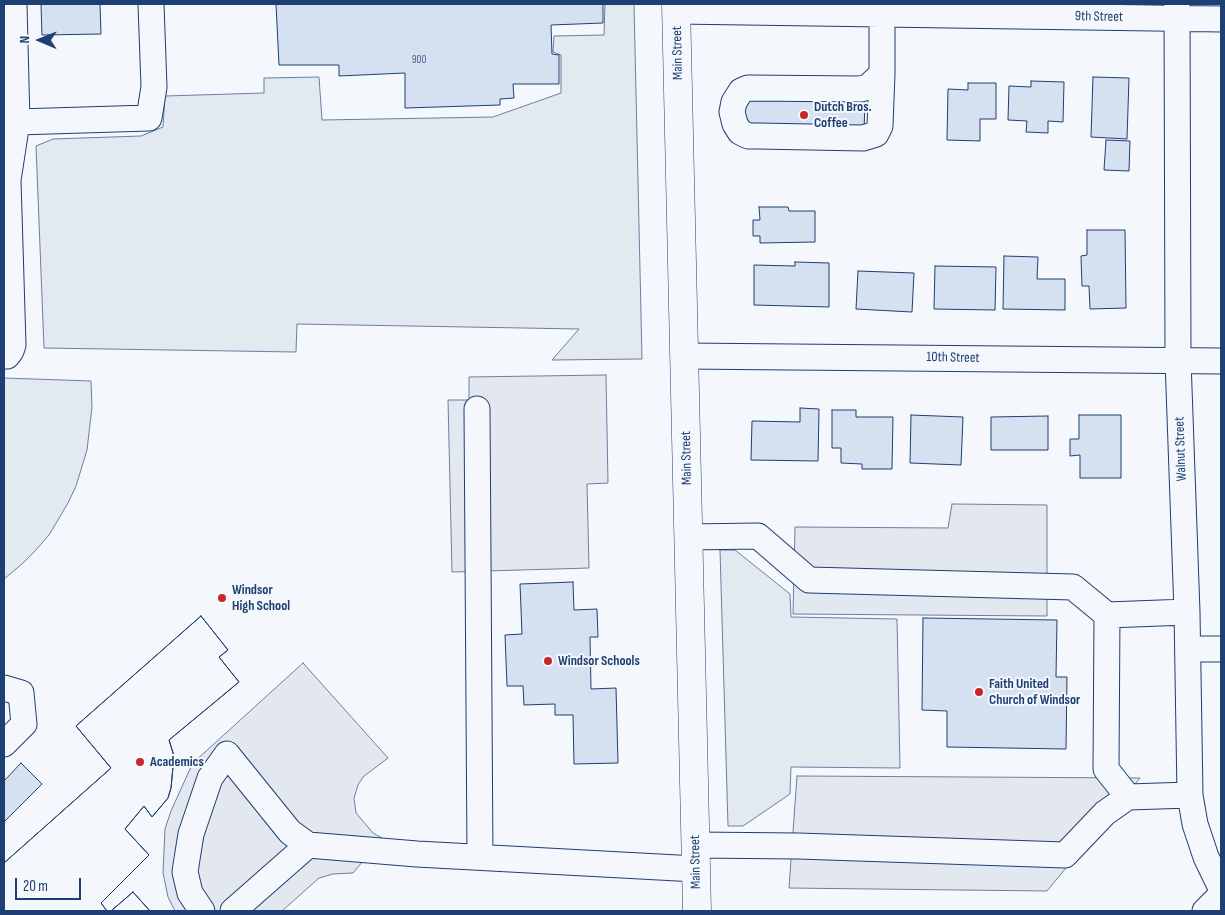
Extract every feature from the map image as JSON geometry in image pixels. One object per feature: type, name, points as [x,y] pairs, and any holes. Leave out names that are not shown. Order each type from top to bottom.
[{"type":"main road","name":"Main Street","points":[[677,7],[697,911]]},
{"type":"street","points":[[4,356],[7,356],[13,345],[8,180],[17,122],[14,4]]},
{"type":"street","points":[[17,122],[149,118],[154,87],[151,4]]},
{"type":"street","name":"9th Street","points":[[677,7],[882,13],[932,9],[1177,11],[1221,19]]},
{"type":"street","name":"Walnut Street","points":[[1177,11],[1178,360],[1187,612],[1190,795],[1195,824],[1206,857],[1221,888]]},
{"type":"street","points":[[882,13],[882,74],[880,126],[876,134],[863,138],[748,136],[740,132],[735,124],[732,112],[734,102],[741,91],[748,88],[860,89],[868,87],[882,74]]},
{"type":"street","name":"10th Street","points":[[684,356],[1221,361]]},
{"type":"street","points":[[477,409],[480,858]]},
{"type":"street","points":[[688,537],[758,536],[809,580],[1073,587],[1107,615],[1187,612]]},
{"type":"street","points":[[1107,615],[1106,769],[1128,797]]},
{"type":"street","points":[[1188,649],[1221,649]]},
{"type":"street","points":[[4,688],[21,693],[24,724],[4,744]]},
{"type":"street","points":[[202,911],[190,892],[184,872],[191,834],[210,778],[227,754],[290,832],[308,845],[480,858],[696,857],[798,846],[1065,855],[1105,813],[1128,797],[1190,795]]},
{"type":"street","points":[[233,911],[308,845]]},
{"type":"street","points":[[1205,911],[1221,895]]},
{"type":"shaded area","points":[[605,4],[634,4],[642,359],[552,360],[579,329],[297,324],[296,352],[44,348],[36,146],[53,139],[141,136],[163,127],[165,96],[264,93],[264,78],[319,77],[322,120],[493,117],[561,93],[561,55],[553,52],[554,36],[604,35]]},
{"type":"shaded area","points":[[606,375],[608,483],[587,484],[589,568],[452,572],[448,400],[469,400],[469,377]]},
{"type":"shaded area","points":[[4,378],[91,381],[92,407],[87,450],[76,486],[68,503],[49,535],[22,564],[4,579]]},
{"type":"shaded area","points":[[952,504],[1047,505],[1047,616],[793,614],[795,527],[948,528]]},
{"type":"shaded area","points":[[720,550],[735,550],[790,594],[791,617],[897,619],[900,768],[791,767],[790,794],[743,826],[728,826]]},
{"type":"shaded area","points":[[303,663],[388,758],[363,777],[354,798],[356,813],[373,833],[382,838],[353,873],[333,874],[319,878],[282,911],[175,911],[168,897],[163,873],[165,829],[190,769],[194,762]]},
{"type":"shaded area","points":[[797,776],[1140,778],[1047,891],[789,888]]},
{"type":"building","points":[[41,4],[100,4],[101,34],[42,35]]},
{"type":"building","points":[[276,4],[603,4],[603,23],[551,25],[552,54],[559,55],[559,84],[513,84],[514,98],[500,99],[500,105],[405,108],[405,73],[339,76],[339,65],[279,65]]},
{"type":"building","points":[[1093,77],[1129,78],[1127,139],[1091,137]]},
{"type":"building","points":[[1031,81],[1064,82],[1063,122],[1048,121],[1048,133],[1026,132],[1027,121],[1008,120],[1009,86],[1031,87]]},
{"type":"building","points":[[968,83],[996,83],[996,119],[980,119],[980,141],[947,140],[948,89],[968,90]]},
{"type":"building","name":"Dutch Bros. Coffee","points":[[743,98],[865,100],[864,132],[743,130]]},
{"type":"building","points":[[1106,140],[1130,141],[1129,171],[1104,170]]},
{"type":"building","points":[[759,207],[788,207],[789,211],[815,211],[815,242],[760,243],[760,236],[753,236],[753,220],[760,220]]},
{"type":"building","points":[[1087,230],[1125,230],[1126,308],[1090,309],[1089,286],[1082,286],[1081,256],[1087,255]]},
{"type":"building","points":[[1004,256],[1038,257],[1037,279],[1065,279],[1065,310],[1003,309]]},
{"type":"building","points":[[795,262],[829,263],[829,307],[754,305],[754,265],[795,266]]},
{"type":"building","points":[[935,266],[996,267],[995,310],[934,309]]},
{"type":"building","points":[[858,271],[914,273],[912,312],[856,309]]},
{"type":"building","points":[[800,408],[819,409],[818,461],[751,460],[752,421],[800,422]]},
{"type":"building","points":[[832,410],[856,410],[856,417],[893,417],[892,469],[862,469],[862,464],[841,463],[841,448],[832,448]]},
{"type":"building","points":[[911,415],[963,417],[961,465],[910,463]]},
{"type":"building","points":[[1079,415],[1121,415],[1121,478],[1080,478],[1080,455],[1070,456],[1070,439],[1079,439]]},
{"type":"building","points":[[1048,416],[1048,450],[991,450],[991,417]]},
{"type":"building","name":"Windsor Schools","points":[[573,582],[574,610],[597,609],[598,637],[590,637],[591,689],[616,688],[618,763],[574,764],[573,715],[555,715],[555,704],[524,705],[523,686],[507,686],[505,635],[522,634],[520,584]]},
{"type":"building","name":"Academics","points":[[201,616],[228,650],[219,657],[239,682],[169,740],[174,756],[171,788],[168,798],[152,817],[144,806],[125,829],[149,855],[101,903],[107,911],[4,911],[4,863],[111,768],[76,726]]},
{"type":"building","name":"Academics","points":[[201,616],[228,650],[219,657],[239,682],[169,740],[174,756],[171,788],[168,798],[152,817],[144,806],[125,829],[149,855],[101,903],[107,911],[4,911],[4,863],[111,768],[76,726]]},
{"type":"building","points":[[923,618],[1057,620],[1056,677],[1067,677],[1066,749],[947,747],[947,711],[922,710]]},
{"type":"building","points":[[21,763],[42,784],[4,822],[4,781]]},
{"type":"building","points":[[133,892],[150,911],[111,911]]},
{"type":"building","points":[[133,892],[150,911],[111,911]]},
{"type":"place","name":"Dutch Bros. Coffee","points":[[804,115]]},
{"type":"place","name":"Windsor High School","points":[[222,598]]},
{"type":"place","name":"Windsor Schools","points":[[548,661]]},
{"type":"place","name":"Faith United Church of Windsor","points":[[979,692]]},
{"type":"place","name":"Academics","points":[[140,762]]}]
